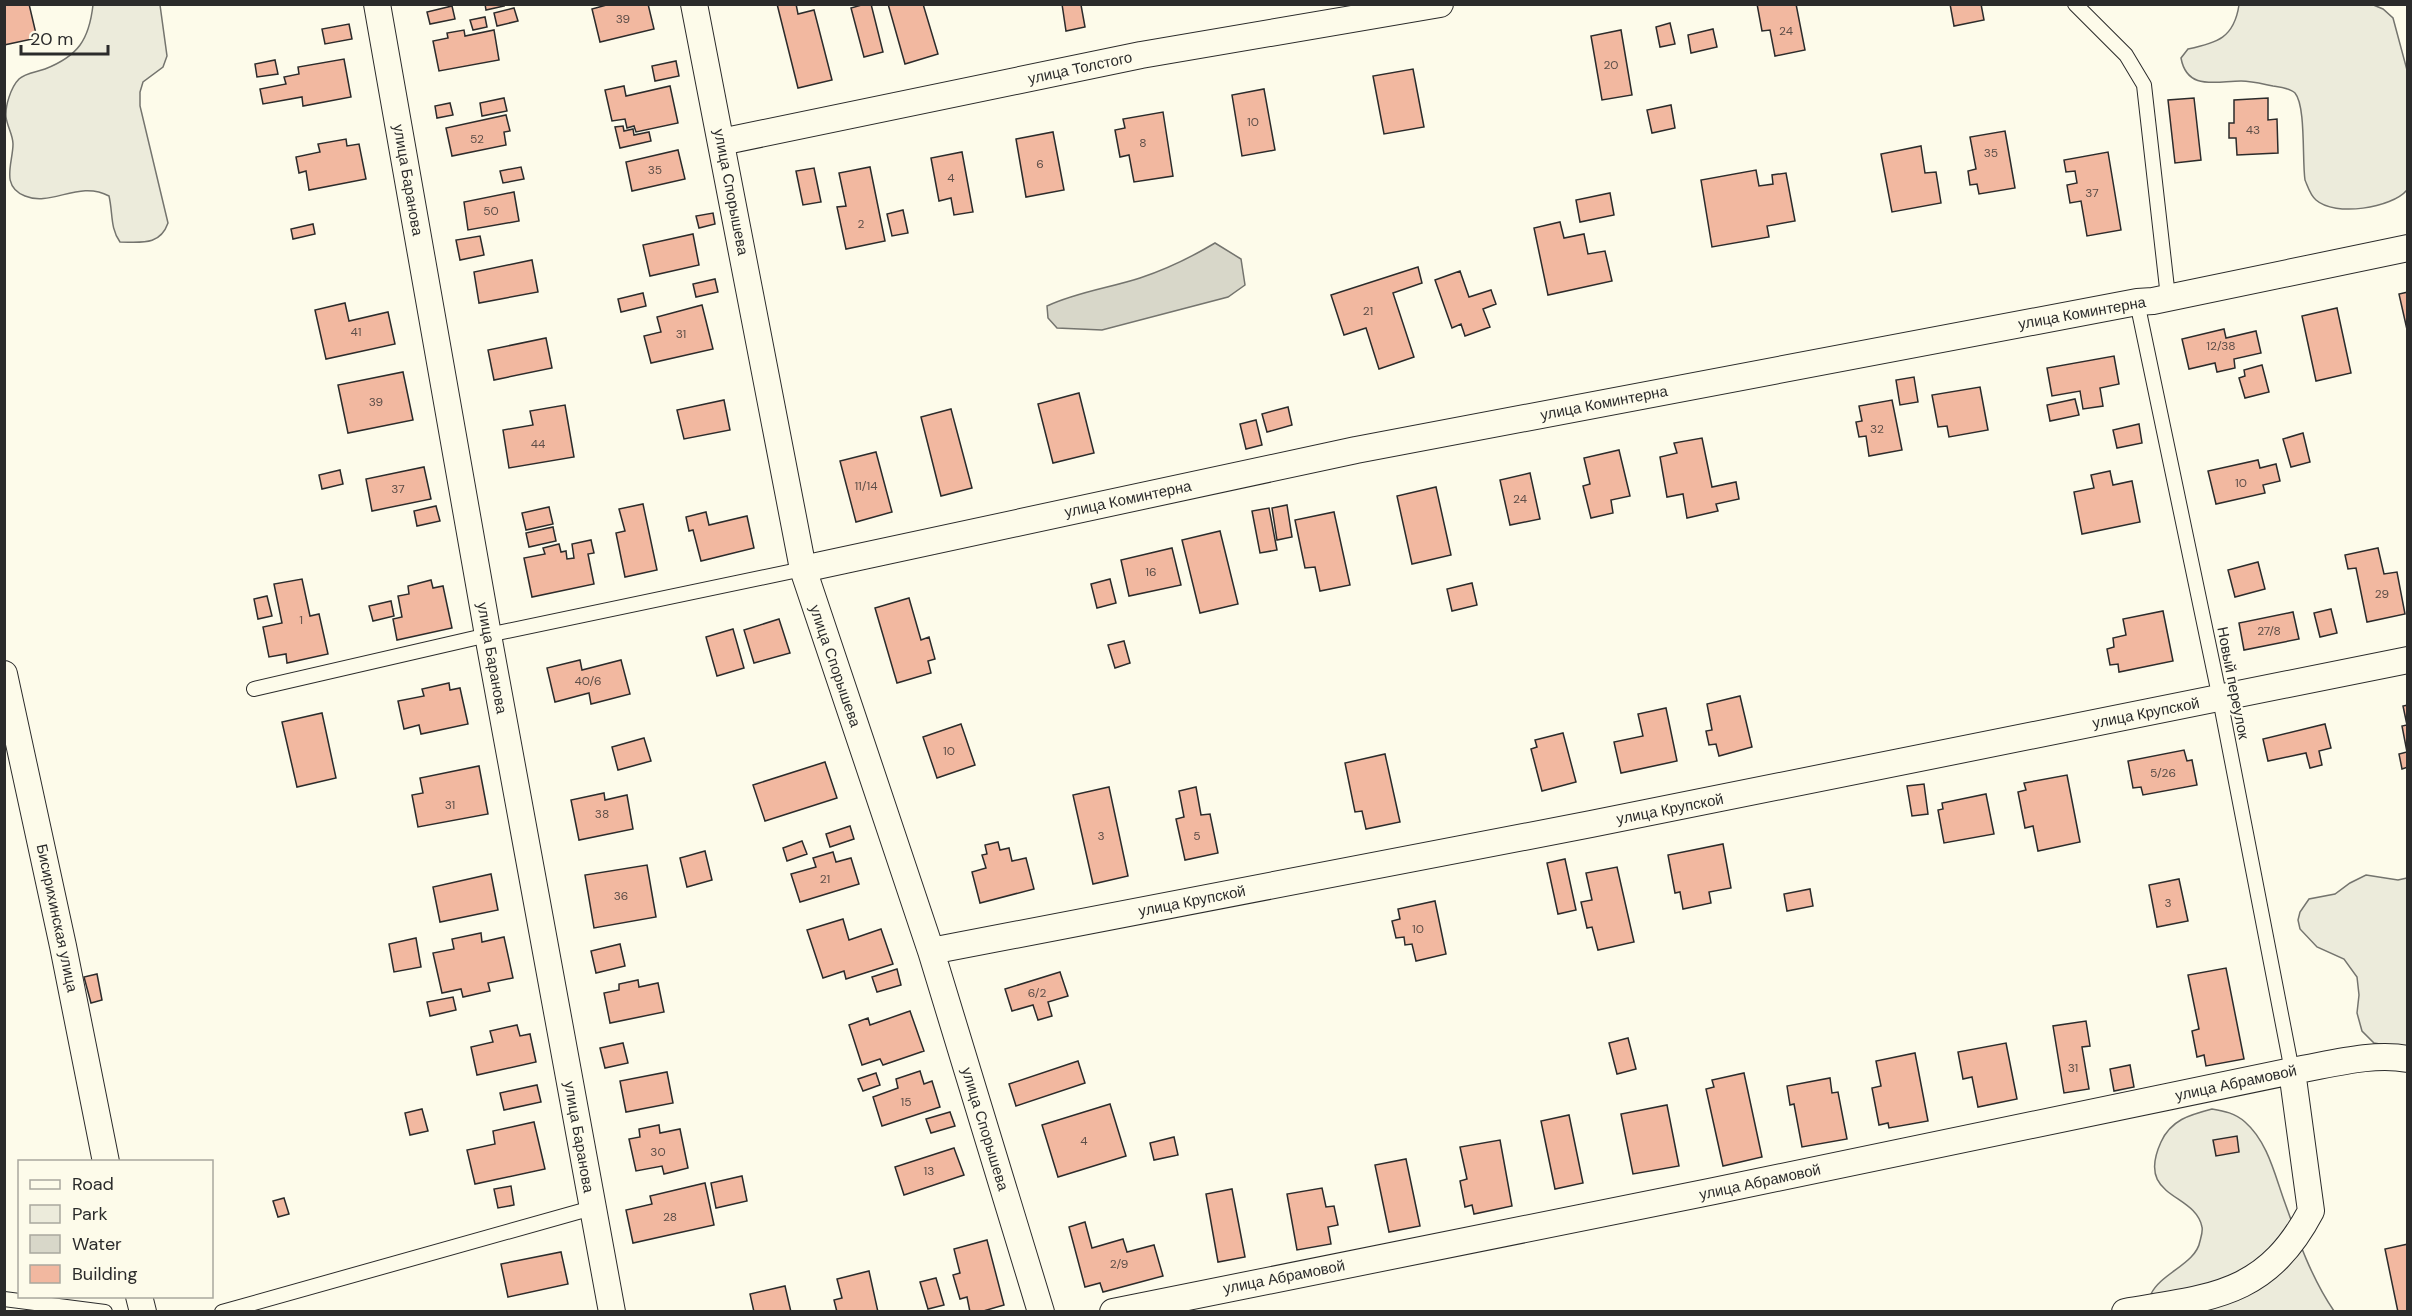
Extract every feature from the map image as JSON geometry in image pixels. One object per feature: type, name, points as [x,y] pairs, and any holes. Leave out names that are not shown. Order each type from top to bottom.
[{"type":"street","name":"улица Баранова","points":[[377,4],[488,635],[612,1311]]},
{"type":"street","name":"улица Спорышева","points":[[694,4],[803,569],[930,951],[1041,1311]]},
{"type":"street","name":"улица Толстого","points":[[722,142],[1142,55],[1440,4]]},
{"type":"street","name":"улица Коминтерна","points":[[803,569],[1356,450],[2168,297],[2408,248]]},
{"type":"street","name":"улица Крупской","points":[[930,951],[1591,824],[2408,660]]},
{"type":"street","name":"Бисирихинская улица","points":[[4,674],[63,946],[106,1160]]},
{"type":"street","name":"улица Абрамовой","points":[[1113,1311],[1714,1191],[2292,1071],[2394,1056],[2408,1059]]},
{"type":"street","points":[[2125,1311],[2211,1297],[2249,1282],[2280,1257],[2301,1230],[2312,1211],[2292,1071]]},
{"type":"lane","points":[[2075,4],[2126,55],[2144,84],[2168,297]]},
{"type":"lane","name":"Новый переулок","points":[[2137,302],[2220,699],[2292,1071]]},
{"type":"lane","points":[[254,689],[488,635],[803,569]]},
{"type":"lane","points":[[222,1311],[592,1209]]},
{"type":"lane","points":[[4,1299],[105,1311]]},
{"type":"green space","points":[[2371,4],[2383,9],[2393,18],[2407,70],[2407,190],[2389,202],[2377,206],[2336,208],[2316,200],[2305,180],[2301,109],[2295,93],[2285,88],[2249,82],[2196,80],[2189,76],[2181,58],[2188,49],[2216,41],[2228,32],[2237,16],[2239,5]]},
{"type":"green space","points":[[93,5],[160,5],[167,56],[163,67],[143,82],[140,106],[168,223],[160,236],[149,241],[120,242],[113,226],[109,196],[87,191],[35,199],[17,192],[10,180],[13,144],[6,113],[11,92],[16,82],[22,77],[56,64],[74,52],[85,37]]},
{"type":"green space","points":[[2366,875],[2398,880],[2407,878],[2407,1046],[2397,1047],[2374,1043],[2362,1031],[2357,1013],[2359,995],[2357,977],[2344,959],[2317,947],[2300,929],[2298,920],[2300,912],[2309,899],[2335,894]]},
{"type":"green space","points":[[2212,1109],[2237,1116],[2260,1139],[2270,1160],[2306,1259],[2334,1311],[2148,1312],[2150,1296],[2162,1280],[2192,1256],[2197,1249],[2202,1230],[2197,1216],[2189,1207],[2161,1185],[2155,1174],[2155,1161],[2161,1142],[2175,1123],[2188,1116]]},
{"type":"water","points":[[1215,243],[1241,259],[1245,285],[1228,297],[1102,330],[1057,328],[1048,318],[1047,306],[1070,297],[1150,275],[1197,254]]},
{"type":"building","points":[[4,4],[29,4],[37,38],[4,45]]},
{"type":"building","points":[[485,4],[503,4],[504,6],[486,10]]},
{"type":"building","points":[[610,4],[648,4],[654,29],[600,42],[592,9]]},
{"type":"building","points":[[777,4],[796,4],[798,14],[814,10],[832,80],[798,88]]},
{"type":"building","points":[[871,4],[883,52],[864,57],[851,8]]},
{"type":"building","points":[[888,4],[923,4],[938,54],[905,64]]},
{"type":"building","points":[[1062,4],[1086,4],[1081,5],[1085,27],[1066,31]]},
{"type":"building","points":[[1757,4],[1796,4],[1805,50],[1775,56],[1770,30],[1762,31]]},
{"type":"building","points":[[1950,4],[1981,4],[1984,20],[1954,26]]},
{"type":"building","points":[[452,6],[455,19],[430,24],[427,12]]},
{"type":"building","points":[[514,8],[518,21],[497,26],[494,13]]},
{"type":"building","points":[[485,17],[487,27],[473,30],[470,20]]},
{"type":"building","points":[[1670,23],[1675,44],[1660,47],[1656,27]]},
{"type":"building","points":[[349,24],[352,39],[325,44],[322,29]]},
{"type":"building","points":[[1713,29],[1717,47],[1691,53],[1688,35]]},
{"type":"building","points":[[464,30],[465,36],[494,30],[499,60],[439,71],[433,41],[448,38],[447,33]]},
{"type":"building","points":[[1621,30],[1632,95],[1602,100],[1591,36]]},
{"type":"building","points":[[344,59],[351,97],[303,106],[302,97],[263,104],[260,89],[286,84],[284,77],[299,74],[298,67]]},
{"type":"building","points":[[275,60],[278,74],[257,77],[255,64]]},
{"type":"building","points":[[676,61],[679,76],[655,81],[652,66]]},
{"type":"building","points":[[1413,69],[1424,127],[1384,134],[1373,76]]},
{"type":"building","points":[[624,86],[626,96],[670,86],[678,123],[636,132],[634,126],[627,128],[625,119],[612,121],[605,90]]},
{"type":"building","points":[[1264,89],[1275,150],[1242,156],[1232,95]]},
{"type":"building","points":[[504,98],[507,111],[482,116],[480,103]]},
{"type":"building","points":[[2194,98],[2201,160],[2175,163],[2168,100]]},
{"type":"building","points":[[2268,98],[2268,120],[2277,119],[2278,153],[2237,155],[2236,138],[2229,138],[2229,123],[2234,123],[2234,100]]},
{"type":"building","points":[[450,103],[453,115],[437,118],[435,106]]},
{"type":"building","points":[[1671,105],[1675,128],[1652,133],[1647,110]]},
{"type":"building","points":[[1163,112],[1173,176],[1134,182],[1129,155],[1120,157],[1115,130],[1125,128],[1123,119]]},
{"type":"building","points":[[506,115],[510,131],[504,132],[506,145],[452,156],[446,128]]},
{"type":"building","points":[[623,126],[624,131],[633,129],[634,135],[649,132],[651,141],[620,148],[615,127]]},
{"type":"building","points":[[2005,131],[2015,188],[1979,194],[1977,184],[1970,185],[1968,171],[1976,169],[1970,137]]},
{"type":"building","points":[[1053,132],[1064,190],[1026,197],[1016,139]]},
{"type":"building","points":[[346,139],[347,146],[359,144],[366,179],[309,190],[306,171],[299,173],[296,157],[320,152],[318,144]]},
{"type":"building","points":[[1921,146],[1925,173],[1936,172],[1941,203],[1892,212],[1881,154]]},
{"type":"building","points":[[678,150],[685,179],[632,191],[626,162]]},
{"type":"building","points":[[962,152],[973,212],[954,215],[951,198],[939,201],[931,158]]},
{"type":"building","points":[[2108,152],[2121,230],[2087,236],[2081,201],[2070,203],[2067,185],[2077,183],[2075,171],[2066,172],[2064,160]]},
{"type":"building","points":[[521,167],[524,179],[503,183],[500,171]]},
{"type":"building","points":[[870,167],[885,241],[846,249],[837,207],[846,206],[839,173]]},
{"type":"building","points":[[814,168],[821,202],[803,205],[796,171]]},
{"type":"building","points":[[1756,170],[1759,186],[1773,184],[1772,175],[1786,173],[1795,221],[1767,226],[1769,237],[1712,247],[1701,180]]},
{"type":"building","points":[[514,192],[519,221],[468,230],[464,202]]},
{"type":"building","points":[[1610,193],[1614,215],[1580,222],[1576,200]]},
{"type":"building","points":[[903,210],[908,233],[892,236],[887,214]]},
{"type":"building","points":[[713,213],[715,224],[699,228],[696,216]]},
{"type":"building","points":[[1560,222],[1564,238],[1584,234],[1588,254],[1605,251],[1612,281],[1548,295],[1534,228]]},
{"type":"building","points":[[313,224],[315,234],[293,239],[291,229]]},
{"type":"building","points":[[693,234],[699,265],[650,276],[643,245]]},
{"type":"building","points":[[480,236],[484,255],[460,260],[456,240]]},
{"type":"building","points":[[532,260],[538,292],[479,303],[474,272]]},
{"type":"building","points":[[1418,267],[1422,283],[1393,293],[1414,357],[1379,369],[1366,328],[1344,335],[1331,295]]},
{"type":"building","points":[[1460,271],[1469,297],[1491,290],[1496,304],[1483,309],[1490,327],[1465,336],[1461,324],[1452,328],[1435,280]]},
{"type":"building","points":[[715,279],[718,292],[696,297],[693,284]]},
{"type":"building","points":[[2408,292],[2408,334],[2399,294]]},
{"type":"building","points":[[643,293],[646,306],[621,312],[618,299]]},
{"type":"building","points":[[345,303],[349,321],[388,312],[395,344],[326,359],[315,310]]},
{"type":"building","points":[[702,305],[713,349],[651,363],[644,336],[661,332],[657,317]]},
{"type":"building","points":[[2337,308],[2351,373],[2316,381],[2302,316]]},
{"type":"building","points":[[2224,329],[2226,338],[2256,331],[2261,353],[2234,359],[2235,368],[2217,372],[2215,363],[2189,369],[2182,339]]},
{"type":"building","points":[[546,338],[552,368],[494,380],[488,350]]},
{"type":"building","points":[[2114,356],[2119,384],[2100,388],[2103,406],[2083,409],[2080,391],[2052,396],[2047,368]]},
{"type":"building","points":[[2262,365],[2269,392],[2245,398],[2239,378],[2245,376],[2244,370]]},
{"type":"building","points":[[403,372],[413,420],[348,433],[338,385]]},
{"type":"building","points":[[1914,377],[1918,402],[1900,405],[1896,380]]},
{"type":"building","points":[[1980,387],[1988,430],[1949,437],[1947,426],[1938,427],[1932,395]]},
{"type":"building","points":[[1079,393],[1094,453],[1053,463],[1038,404]]},
{"type":"building","points":[[2075,399],[2079,415],[2050,421],[2047,405]]},
{"type":"building","points":[[724,400],[730,430],[684,439],[677,410]]},
{"type":"building","points":[[1892,400],[1902,450],[1869,456],[1866,436],[1859,437],[1856,422],[1862,421],[1859,406]]},
{"type":"building","points":[[565,405],[574,457],[509,468],[503,430],[533,425],[530,411]]},
{"type":"building","points":[[1288,407],[1292,425],[1267,432],[1262,414]]},
{"type":"building","points":[[951,409],[972,488],[941,496],[921,417]]},
{"type":"building","points":[[1256,420],[1262,445],[1246,449],[1240,424]]},
{"type":"building","points":[[2139,424],[2142,443],[2117,448],[2113,430]]},
{"type":"building","points":[[2303,433],[2310,462],[2291,467],[2283,439]]},
{"type":"building","points":[[1702,438],[1712,487],[1736,482],[1739,499],[1716,504],[1718,511],[1687,518],[1683,494],[1667,497],[1660,457],[1677,453],[1674,443]]},
{"type":"building","points":[[1619,450],[1630,496],[1611,500],[1613,513],[1591,518],[1583,486],[1590,484],[1584,458]]},
{"type":"building","points":[[876,452],[892,512],[856,522],[840,461]]},
{"type":"building","points":[[2258,460],[2260,468],[2276,464],[2280,481],[2263,485],[2265,493],[2216,504],[2208,471]]},
{"type":"building","points":[[424,467],[431,499],[372,511],[366,479]]},
{"type":"building","points":[[340,470],[343,484],[322,489],[319,475]]},
{"type":"building","points":[[2110,471],[2113,485],[2132,481],[2140,522],[2082,534],[2074,492],[2094,488],[2091,475]]},
{"type":"building","points":[[1530,473],[1540,519],[1510,525],[1500,480]]},
{"type":"building","points":[[1436,487],[1451,555],[1412,564],[1397,496]]},
{"type":"building","points":[[643,504],[657,570],[625,577],[616,533],[625,531],[619,509]]},
{"type":"building","points":[[1287,505],[1292,537],[1277,540],[1272,508]]},
{"type":"building","points":[[436,506],[440,521],[417,526],[414,511]]},
{"type":"building","points":[[549,507],[553,524],[526,530],[522,513]]},
{"type":"building","points":[[1269,508],[1277,550],[1260,553],[1252,511]]},
{"type":"building","points":[[706,512],[709,525],[747,516],[754,548],[701,561],[693,530],[689,531],[686,517]]},
{"type":"building","points":[[1334,512],[1350,585],[1320,591],[1315,567],[1305,568],[1295,520]]},
{"type":"building","points":[[553,527],[556,541],[529,547],[526,533]]},
{"type":"building","points":[[1220,531],[1238,604],[1200,613],[1182,540]]},
{"type":"building","points":[[591,540],[594,553],[588,554],[594,584],[532,597],[524,558],[545,554],[543,548],[559,544],[561,552],[566,551],[567,559],[574,558],[572,544]]},
{"type":"building","points":[[1172,548],[1181,585],[1129,596],[1121,560]]},
{"type":"building","points":[[2378,548],[2384,574],[2397,572],[2405,614],[2367,622],[2356,568],[2348,569],[2345,555]]},
{"type":"building","points":[[2258,562],[2265,589],[2235,597],[2228,570]]},
{"type":"building","points":[[302,579],[310,616],[319,614],[328,654],[287,663],[286,654],[269,657],[263,627],[282,623],[274,584]]},
{"type":"building","points":[[1110,579],[1116,603],[1097,608],[1091,584]]},
{"type":"building","points":[[431,580],[433,588],[443,586],[452,628],[397,640],[393,619],[402,617],[398,596],[409,594],[408,586]]},
{"type":"building","points":[[1472,583],[1477,605],[1452,611],[1447,589]]},
{"type":"building","points":[[267,596],[272,616],[258,619],[254,599]]},
{"type":"building","points":[[909,598],[921,640],[929,637],[935,659],[928,661],[931,673],[897,683],[875,608]]},
{"type":"building","points":[[391,601],[394,616],[373,621],[369,606]]},
{"type":"building","points":[[2331,609],[2337,633],[2320,637],[2314,613]]},
{"type":"building","points":[[2163,611],[2173,661],[2119,672],[2118,664],[2110,665],[2107,649],[2114,647],[2113,638],[2126,635],[2123,619]]},
{"type":"building","points":[[2293,612],[2299,639],[2244,650],[2239,623]]},
{"type":"building","points":[[779,619],[790,653],[754,663],[744,630]]},
{"type":"building","points":[[733,629],[744,668],[717,676],[706,637]]},
{"type":"building","points":[[1124,641],[1130,663],[1115,668],[1108,645]]},
{"type":"building","points":[[580,660],[582,670],[621,660],[630,694],[591,704],[589,693],[555,702],[547,668]]},
{"type":"building","points":[[449,683],[450,690],[460,688],[468,724],[421,734],[419,725],[404,729],[398,701],[424,696],[422,689]]},
{"type":"building","points":[[1740,696],[1752,747],[1719,756],[1716,744],[1709,745],[1706,731],[1712,730],[1707,704]]},
{"type":"building","points":[[2408,705],[2408,767],[2402,769],[2399,754],[2407,752],[2402,726],[2407,725],[2403,706]]},
{"type":"building","points":[[1666,708],[1677,761],[1621,773],[1614,742],[1643,736],[1638,714]]},
{"type":"building","points":[[322,713],[336,778],[297,787],[282,722]]},
{"type":"building","points":[[961,724],[975,765],[937,778],[923,737]]},
{"type":"building","points":[[2325,724],[2331,748],[2319,751],[2322,765],[2310,768],[2306,753],[2268,761],[2263,739]]},
{"type":"building","points":[[1563,733],[1576,782],[1542,791],[1531,749],[1537,747],[1535,740]]},
{"type":"building","points":[[644,738],[651,761],[618,770],[612,747]]},
{"type":"building","points":[[2184,750],[2187,761],[2192,760],[2197,785],[2143,795],[2141,787],[2133,788],[2128,761]]},
{"type":"building","points":[[1385,754],[1400,822],[1366,829],[1362,811],[1355,812],[1345,763]]},
{"type":"building","points":[[825,762],[837,798],[765,821],[753,785]]},
{"type":"building","points":[[479,766],[488,814],[418,827],[412,795],[423,793],[420,778]]},
{"type":"building","points":[[2067,775],[2080,842],[2038,851],[2033,826],[2025,828],[2018,792],[2026,790],[2024,783]]},
{"type":"building","points":[[1924,784],[1928,814],[1912,816],[1907,786]]},
{"type":"building","points":[[1109,787],[1128,876],[1093,884],[1073,795]]},
{"type":"building","points":[[1196,787],[1201,815],[1210,814],[1218,853],[1185,860],[1176,819],[1184,817],[1179,791]]},
{"type":"building","points":[[604,793],[605,800],[627,795],[633,829],[579,840],[571,800]]},
{"type":"building","points":[[1986,794],[1994,834],[1944,843],[1938,810],[1943,809],[1942,803]]},
{"type":"building","points":[[850,826],[854,839],[830,847],[826,834]]},
{"type":"building","points":[[802,841],[807,854],[787,861],[783,848]]},
{"type":"building","points":[[998,842],[1000,850],[1009,848],[1012,861],[1026,858],[1034,889],[980,903],[972,872],[986,868],[982,855],[987,854],[985,845]]},
{"type":"building","points":[[1723,844],[1731,888],[1709,892],[1711,903],[1683,909],[1680,892],[1675,893],[1668,855]]},
{"type":"building","points":[[705,851],[712,880],[687,887],[680,858]]},
{"type":"building","points":[[833,852],[836,862],[851,858],[859,884],[800,902],[791,874],[816,867],[813,858]]},
{"type":"building","points":[[1565,859],[1576,910],[1558,914],[1547,863]]},
{"type":"building","points":[[647,865],[656,917],[594,928],[585,875]]},
{"type":"building","points":[[1617,867],[1634,942],[1598,950],[1592,927],[1587,928],[1581,902],[1592,900],[1586,873]]},
{"type":"building","points":[[491,874],[498,910],[440,922],[433,887]]},
{"type":"building","points":[[2179,879],[2188,921],[2157,927],[2149,885]]},
{"type":"building","points":[[1810,889],[1813,906],[1787,911],[1784,894]]},
{"type":"building","points":[[1435,901],[1446,954],[1416,961],[1412,944],[1405,945],[1404,937],[1396,938],[1392,921],[1400,919],[1398,909]]},
{"type":"building","points":[[843,919],[849,940],[881,929],[893,964],[846,979],[844,971],[823,978],[807,930]]},
{"type":"building","points":[[481,933],[482,942],[504,937],[513,978],[488,983],[490,991],[463,997],[461,989],[442,993],[433,953],[454,949],[452,939]]},
{"type":"building","points":[[416,938],[421,967],[394,972],[389,944]]},
{"type":"building","points":[[620,944],[625,966],[596,973],[591,951]]},
{"type":"building","points":[[2226,968],[2244,1059],[2206,1066],[2204,1055],[2197,1057],[2192,1031],[2199,1029],[2188,975]]},
{"type":"building","points":[[897,969],[901,985],[877,992],[872,977]]},
{"type":"building","points":[[1060,972],[1068,996],[1048,1002],[1052,1016],[1038,1020],[1033,1005],[1012,1011],[1005,989]]},
{"type":"building","points":[[97,974],[102,1000],[91,1003],[84,977]]},
{"type":"building","points":[[638,980],[639,987],[658,983],[664,1012],[610,1023],[604,993],[619,990],[619,984]]},
{"type":"building","points":[[453,997],[456,1010],[430,1016],[427,1002]]},
{"type":"building","points":[[910,1011],[924,1051],[883,1065],[880,1059],[862,1065],[849,1025],[868,1018],[870,1025]]},
{"type":"building","points":[[2086,1021],[2090,1046],[2082,1047],[2089,1089],[2064,1093],[2053,1026]]},
{"type":"building","points":[[517,1025],[520,1036],[530,1034],[536,1062],[477,1075],[471,1047],[493,1042],[490,1031]]},
{"type":"building","points":[[1628,1038],[1636,1069],[1617,1074],[1609,1043]]},
{"type":"building","points":[[623,1043],[628,1063],[605,1068],[600,1048]]},
{"type":"building","points":[[2006,1043],[2017,1099],[1978,1107],[1972,1077],[1963,1079],[1958,1052]]},
{"type":"building","points":[[1915,1053],[1928,1121],[1889,1128],[1888,1123],[1879,1125],[1872,1088],[1881,1086],[1876,1061]]},
{"type":"building","points":[[1078,1061],[1085,1083],[1016,1106],[1009,1084]]},
{"type":"building","points":[[2130,1065],[2134,1087],[2114,1091],[2110,1069]]},
{"type":"building","points":[[920,1071],[924,1084],[932,1081],[940,1107],[882,1126],[873,1097],[898,1088],[896,1079]]},
{"type":"building","points":[[667,1072],[673,1103],[626,1112],[620,1081]]},
{"type":"building","points":[[876,1073],[880,1085],[863,1091],[858,1079]]},
{"type":"building","points":[[1744,1073],[1762,1157],[1723,1166],[1706,1089],[1714,1087],[1712,1080]]},
{"type":"building","points":[[1830,1078],[1832,1093],[1838,1092],[1847,1139],[1802,1147],[1794,1104],[1790,1105],[1787,1086]]},
{"type":"building","points":[[537,1085],[541,1102],[504,1110],[500,1093]]},
{"type":"building","points":[[1110,1104],[1126,1156],[1058,1177],[1042,1125]]},
{"type":"building","points":[[1667,1105],[1679,1166],[1633,1174],[1621,1114]]},
{"type":"building","points":[[422,1109],[428,1131],[410,1135],[405,1113]]},
{"type":"building","points":[[950,1112],[955,1126],[931,1133],[926,1119]]},
{"type":"building","points":[[1569,1115],[1583,1183],[1555,1189],[1541,1121]]},
{"type":"building","points":[[534,1122],[545,1169],[475,1184],[467,1150],[495,1144],[493,1131]]},
{"type":"building","points":[[659,1125],[660,1133],[680,1129],[688,1168],[664,1174],[662,1166],[636,1171],[629,1139],[640,1137],[639,1129]]},
{"type":"building","points":[[2237,1136],[2239,1152],[2216,1156],[2213,1140]]},
{"type":"building","points":[[1174,1137],[1178,1155],[1154,1160],[1150,1143]]},
{"type":"building","points":[[1500,1140],[1512,1206],[1474,1214],[1472,1205],[1465,1207],[1460,1181],[1467,1179],[1460,1147]]},
{"type":"building","points":[[954,1148],[964,1175],[904,1195],[895,1167]]},
{"type":"building","points":[[1406,1159],[1420,1226],[1389,1232],[1375,1165]]},
{"type":"building","points":[[742,1176],[747,1201],[716,1208],[711,1183]]},
{"type":"building","points":[[705,1183],[714,1225],[633,1243],[626,1210],[652,1204],[650,1196]]},
{"type":"building","points":[[511,1186],[514,1205],[498,1208],[494,1189]]},
{"type":"building","points":[[1322,1188],[1326,1207],[1334,1206],[1338,1225],[1328,1227],[1331,1244],[1297,1250],[1287,1194]]},
{"type":"building","points":[[1232,1189],[1245,1257],[1218,1262],[1206,1194]]},
{"type":"building","points":[[284,1198],[289,1214],[278,1217],[273,1201]]},
{"type":"building","points":[[1085,1222],[1092,1248],[1123,1239],[1127,1252],[1154,1245],[1163,1276],[1103,1292],[1100,1283],[1085,1287],[1069,1227]]},
{"type":"building","points":[[987,1240],[1004,1305],[980,1312],[970,1312],[967,1297],[960,1299],[953,1275],[960,1273],[954,1249]]},
{"type":"building","points":[[2408,1244],[2408,1312],[2398,1312],[2385,1249]]},
{"type":"building","points":[[561,1252],[568,1284],[508,1297],[501,1264]]},
{"type":"building","points":[[869,1271],[878,1312],[837,1312],[834,1300],[842,1298],[837,1279]]},
{"type":"building","points":[[936,1278],[944,1305],[928,1309],[920,1282]]},
{"type":"building","points":[[785,1286],[791,1312],[754,1312],[750,1294]]}]
